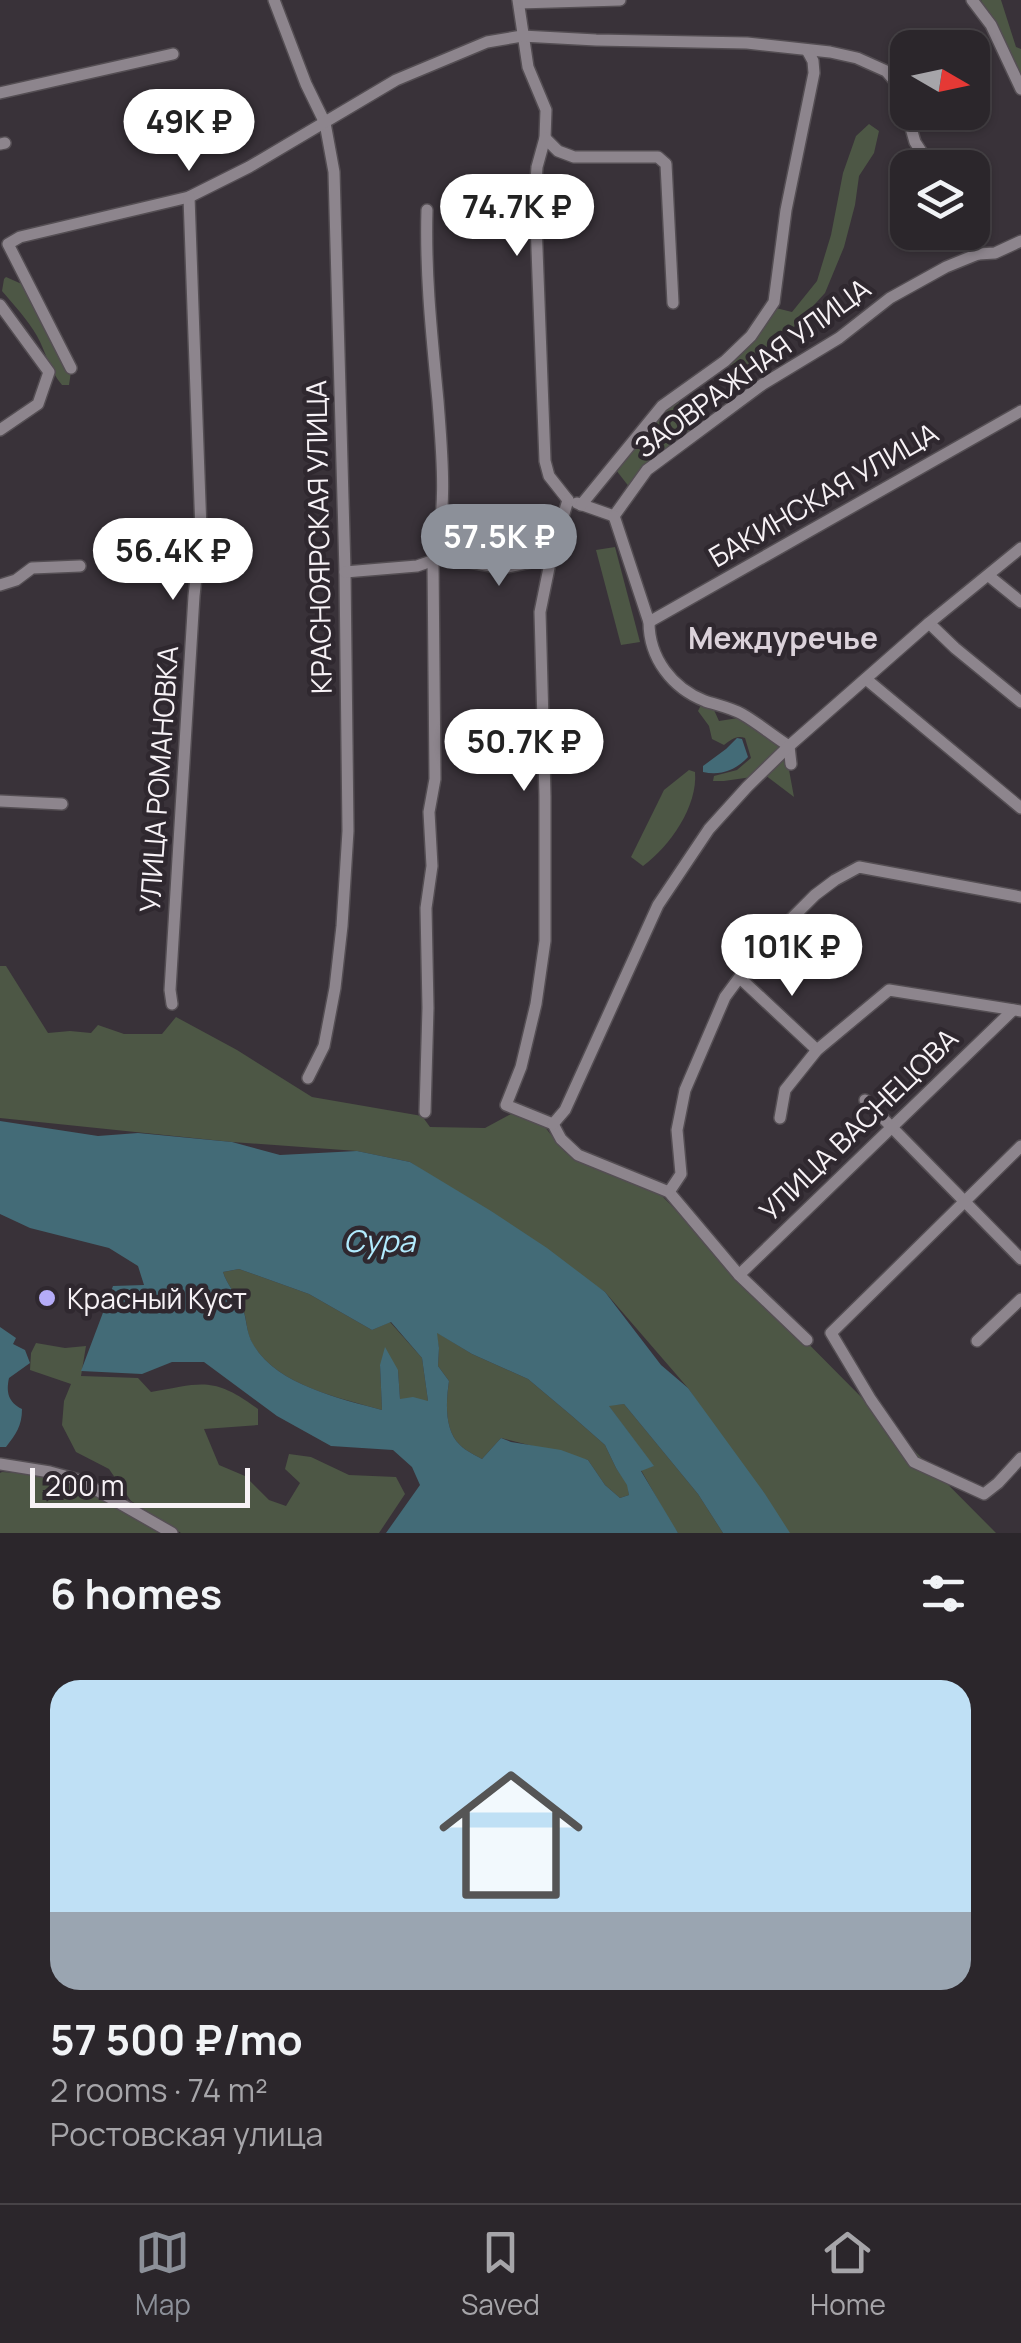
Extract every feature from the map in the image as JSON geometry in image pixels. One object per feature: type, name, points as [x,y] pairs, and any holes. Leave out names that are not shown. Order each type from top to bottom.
[{"type":"street","name":"КРАСНОЯРСКАЯ УЛИЦА","points":[[274,0],[325,123],[334,172],[348,831],[336,988],[324,1046],[308,1078]]},
{"type":"street","points":[[620,0],[518,1],[528,67],[546,110],[535,196],[545,461],[549,476],[574,502],[614,516],[649,622],[649,638],[663,670],[678,686],[741,714],[788,746],[791,764]]},
{"type":"street","points":[[972,0],[991,25],[1021,90]]},
{"type":"street","points":[[71,368],[8,244],[20,237],[189,197],[396,80],[487,42],[522,36],[747,43],[857,58],[886,71],[900,86],[920,150]]},
{"type":"street","points":[[807,1340],[739,1275],[669,1192],[578,1155],[561,1139],[553,1124],[506,1105],[521,1067],[536,1004],[545,941],[540,612],[551,558],[574,502],[662,406],[751,336],[774,302],[786,210],[814,73],[808,50]]},
{"type":"street","points":[[0,93],[173,54]]},
{"type":"street","points":[[545,138],[574,157],[658,156],[666,164],[673,303]]},
{"type":"street","name":"УЛИЦА РОМАНОВКА","points":[[172,1004],[194,596],[201,531],[189,197]]},
{"type":"street","points":[[425,1112],[426,908],[432,866],[429,812],[435,779],[434,562],[442,498],[426,257],[427,210]]},
{"type":"street","name":"ЗАОВРАЖНАЯ УЛИЦА","points":[[614,516],[647,470],[763,384],[839,338],[890,298],[946,266],[978,254],[995,253],[1021,241]]},
{"type":"street","points":[[976,250],[978,254]]},
{"type":"street","points":[[0,305],[50,372],[38,404],[0,430]]},
{"type":"street","name":"БАКИНСКАЯ УЛИЦА","points":[[649,622],[1021,411]]},
{"type":"street","points":[[553,1124],[564,1110],[658,905],[708,828],[788,746],[929,622],[1021,548]]},
{"type":"street","points":[[345,572],[417,566],[442,558],[502,568],[551,558]]},
{"type":"street","points":[[0,585],[16,580],[32,568],[80,566]]},
{"type":"street","points":[[989,576],[1021,602]]},
{"type":"street","points":[[929,622],[1021,702]]},
{"type":"street","points":[[866,679],[1021,808]]},
{"type":"street","points":[[0,801],[62,804]]},
{"type":"street","points":[[669,1192],[681,1174],[677,1130],[685,1090],[725,998],[759,952],[815,894],[859,867],[1021,897]]},
{"type":"street","points":[[740,978],[817,1050]]},
{"type":"street","points":[[780,1118],[785,1090],[817,1050],[889,990],[1017,1010]]},
{"type":"street","name":"УЛИЦА ВАСНЕЦОВА","points":[[739,1275],[1017,1010]]},
{"type":"street","points":[[864,1100],[1021,1259]]},
{"type":"street","points":[[1021,1146],[831,1333],[914,1462],[984,1494],[1021,1458]]},
{"type":"street","points":[[977,1340],[1021,1299]]},
{"type":"street","points":[[0,1464],[79,1480],[172,1533]]},
{"type":"green space","points":[[981,0],[1001,0],[1016,47],[1021,49],[1021,85]]},
{"type":"green space","points":[[869,124],[879,131],[874,153],[859,176],[844,247],[825,293],[773,350],[741,368],[727,364],[776,308],[792,312],[817,281],[843,173],[856,136]]},
{"type":"green space","points":[[6,277],[24,285],[71,372],[69,385],[62,385],[33,330],[2,291]]},
{"type":"green space","points":[[676,399],[700,428],[630,488],[616,470]]},
{"type":"green space","points":[[615,547],[640,642],[621,645],[596,550]]},
{"type":"green space","points":[[702,703],[714,710],[719,721],[738,718],[780,745],[787,759],[794,797],[765,775],[713,781],[714,776],[737,770],[751,758],[745,738],[724,745],[712,739],[709,726],[698,711]]},
{"type":"green space","points":[[689,770],[695,772],[695,785],[687,811],[663,848],[643,866],[631,857],[664,790]]},
{"type":"green space","points":[[0,966],[6,966],[48,1033],[91,1033],[98,1025],[124,1034],[162,1034],[176,1017],[312,1097],[422,1116],[430,1127],[485,1128],[511,1114],[544,1126],[565,1152],[661,1195],[996,1533],[786,1533],[688,1388],[605,1292],[410,1162],[357,1151],[0,1118]]},
{"type":"green space","points":[[239,1269],[309,1294],[372,1330],[390,1322],[422,1358],[428,1401],[400,1400],[398,1370],[380,1365],[382,1410],[310,1388],[276,1370],[252,1343],[242,1306],[223,1272]]},
{"type":"green space","points":[[436,1332],[472,1354],[528,1379],[572,1416],[605,1445],[628,1485],[629,1495],[620,1498],[605,1485],[588,1460],[501,1438],[482,1459],[462,1447],[449,1423],[449,1381],[438,1366]]},
{"type":"green space","points":[[36,1343],[65,1348],[86,1346],[81,1376],[138,1378],[151,1392],[207,1385],[243,1398],[258,1409],[258,1425],[204,1429],[219,1465],[245,1476],[269,1500],[286,1506],[300,1483],[285,1469],[289,1454],[311,1457],[349,1475],[396,1477],[405,1494],[379,1533],[181,1533],[131,1501],[109,1469],[76,1452],[62,1425],[64,1401],[71,1384],[30,1370]]},
{"type":"green space","points":[[624,1404],[698,1494],[723,1533],[678,1533],[641,1470],[653,1466],[608,1405]]},
{"type":"green space","points":[[2,1472],[39,1474],[91,1492],[159,1533],[0,1533]]},
{"type":"water","points":[[737,738],[742,739],[748,757],[728,771],[703,772],[703,766]]},
{"type":"water","name":"Сура","points":[[0,1121],[98,1136],[138,1133],[232,1142],[280,1155],[357,1151],[410,1162],[547,1248],[605,1292],[661,1365],[688,1388],[790,1533],[723,1533],[698,1494],[624,1404],[609,1406],[654,1466],[641,1471],[678,1533],[386,1533],[420,1485],[412,1467],[393,1450],[331,1446],[277,1416],[204,1362],[172,1362],[142,1374],[81,1371],[113,1286],[144,1285],[138,1266],[109,1248],[30,1228],[0,1214]],"holes":[[[239,1269],[309,1294],[372,1330],[391,1322],[422,1358],[428,1401],[400,1399],[398,1370],[385,1347],[380,1365],[382,1410],[310,1388],[277,1370],[253,1344],[242,1306],[223,1272]],[[437,1333],[528,1379],[572,1416],[605,1445],[629,1495],[620,1498],[605,1485],[588,1460],[561,1450],[501,1438],[482,1459],[462,1447],[449,1423],[449,1381],[438,1366]]]},
{"type":"water","name":"Красный Куст","points":[[0,1327],[16,1338],[13,1344],[25,1350],[30,1363],[9,1378],[9,1396],[22,1409],[18,1430],[6,1447],[0,1447]]},
{"type":"place","name":"Красный Куст","points":[[47,1298]]},
{"type":"district","name":"Междуречье","points":[[783,637]]}]
